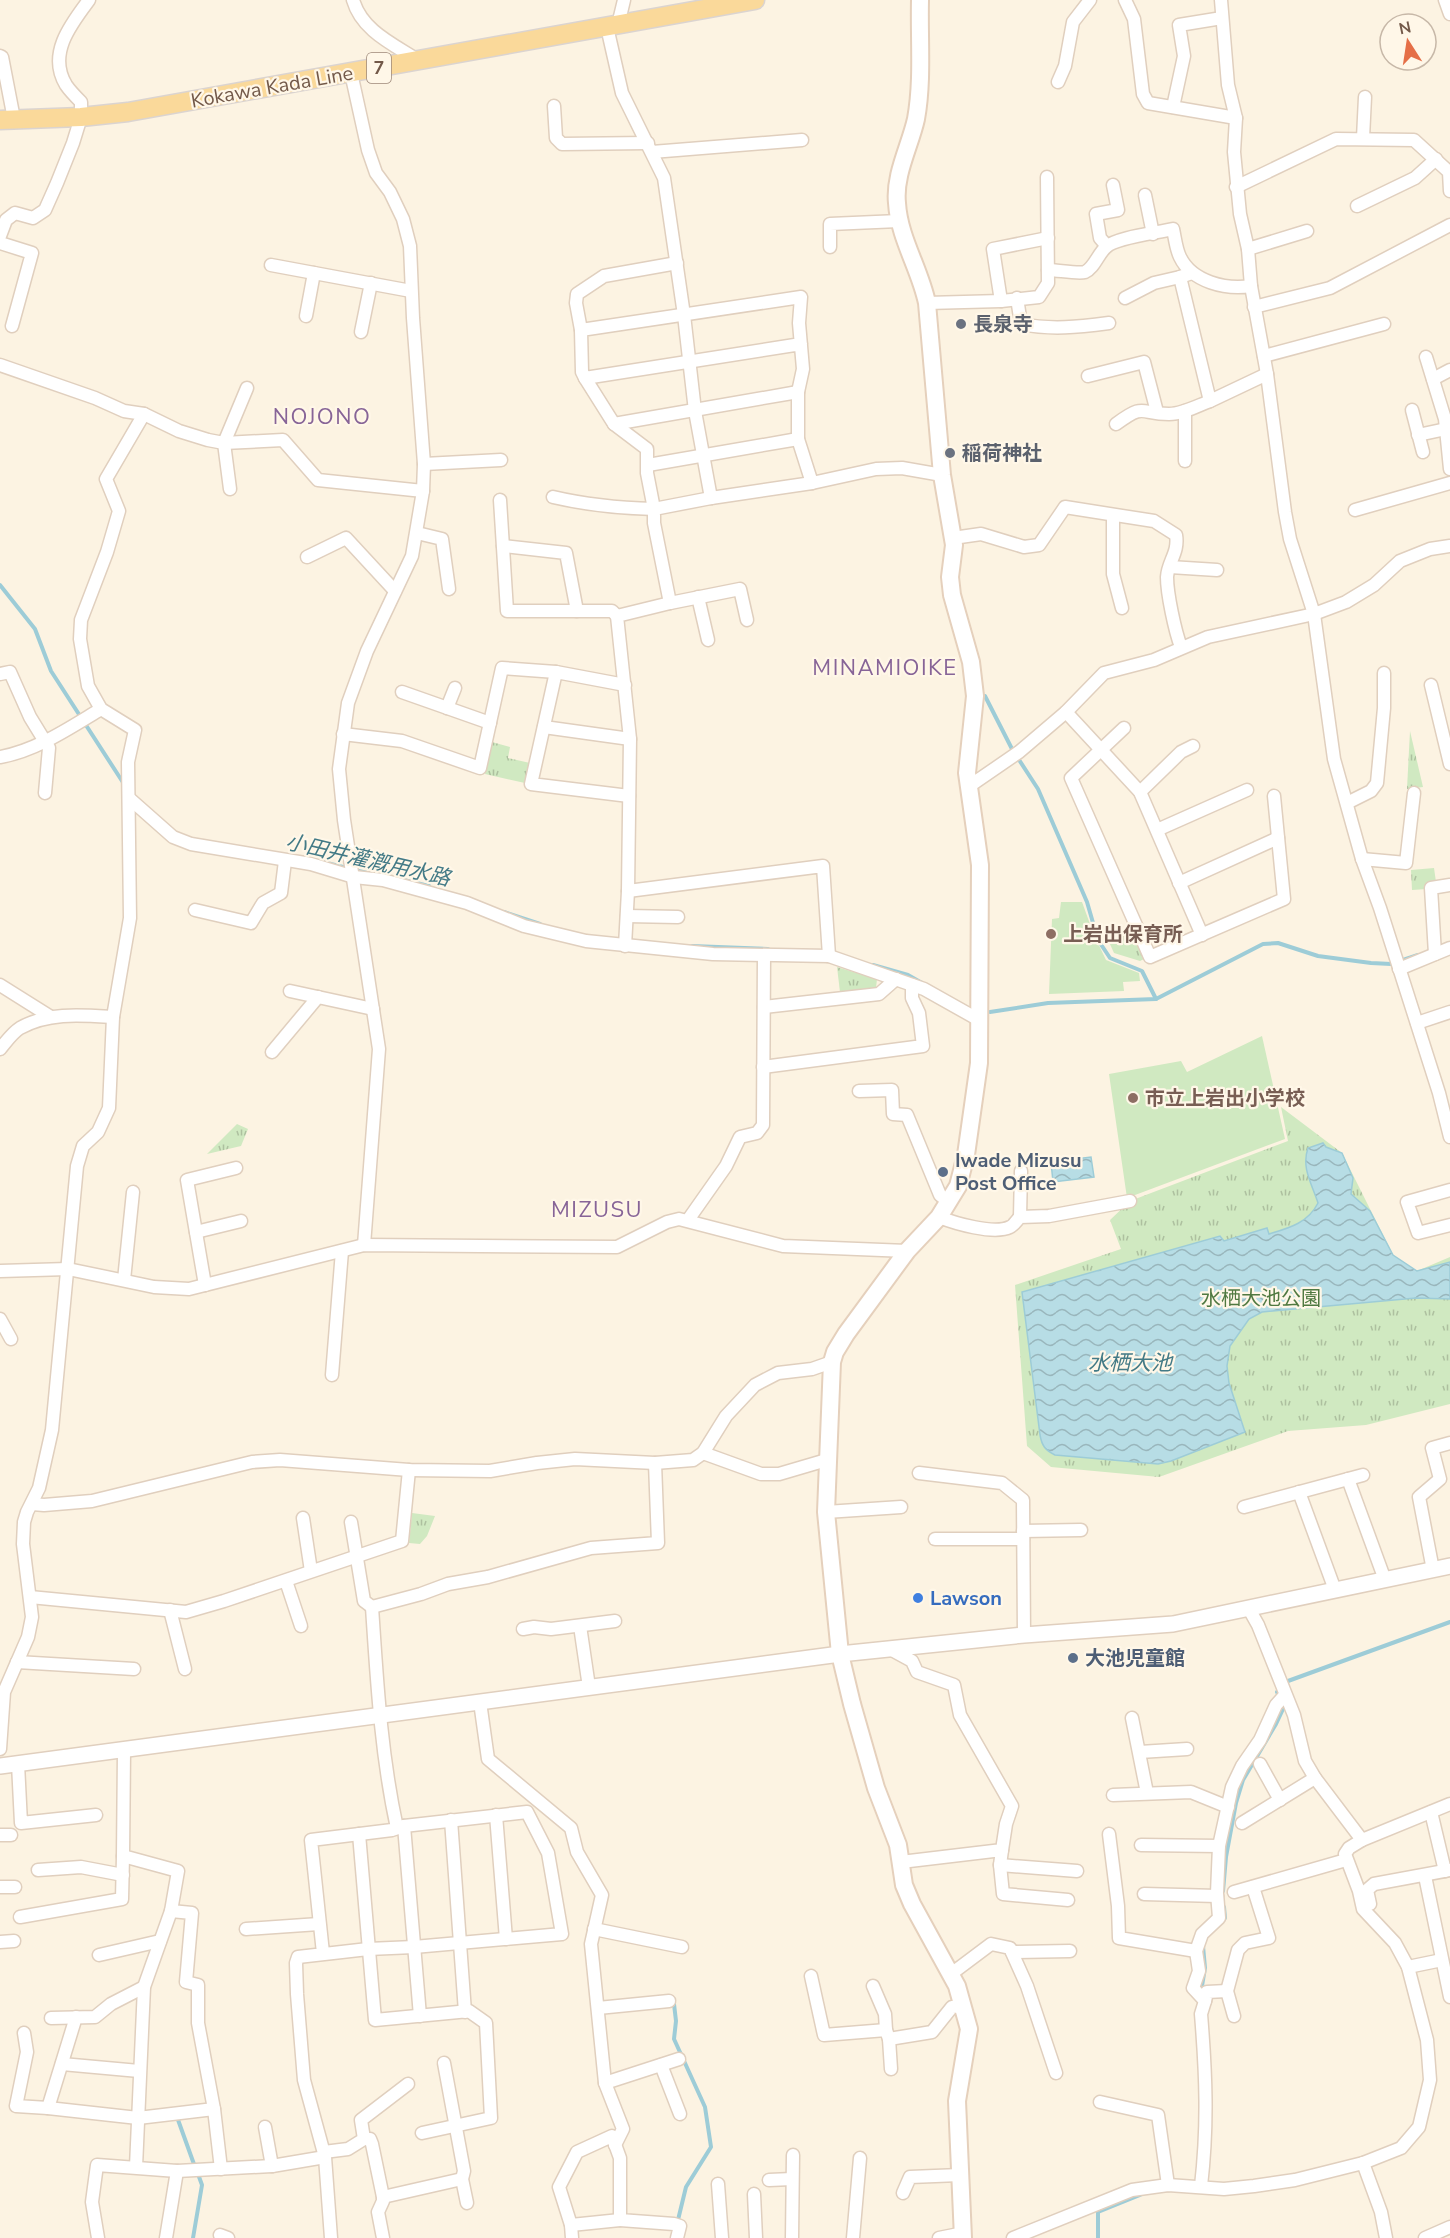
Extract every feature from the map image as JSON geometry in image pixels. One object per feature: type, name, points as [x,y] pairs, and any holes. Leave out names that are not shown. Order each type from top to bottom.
[{"type":"main road","name":"Kokawa Kada Line","points":[[7,119],[81,117],[128,112],[755,0]]},
{"type":"main road","points":[[920,0],[919,99],[909,146],[896,190],[899,221],[923,283],[927,303],[942,475],[954,545],[950,577],[952,595],[971,662],[975,696],[967,773],[980,866],[981,1021],[977,1084],[970,1117],[966,1155],[958,1186],[939,1217],[908,1251],[835,1352],[832,1362],[830,1459],[826,1512],[840,1654],[852,1704],[876,1788],[898,1845],[904,1885],[951,1974],[964,2006],[969,2029],[957,2100],[963,2235]]},
{"type":"street","points":[[0,236],[6,220],[15,213],[33,218],[45,210],[74,143],[81,117],[81,102],[65,84],[58,53],[73,22],[89,0]]},
{"type":"street","points":[[353,0],[358,15],[367,27],[419,61]]},
{"type":"street","points":[[624,0],[612,26],[622,93],[664,178],[695,411],[711,498]]},
{"type":"street","points":[[1058,82],[1065,66],[1074,22],[1090,0]]},
{"type":"street","points":[[1125,0],[1134,19],[1143,94],[1148,103],[1236,118]]},
{"type":"street","points":[[1221,0],[1228,85],[1236,118],[1234,152],[1236,187],[1248,249],[1254,307],[1267,374],[1286,521],[1314,614],[1334,759],[1362,859],[1398,963],[1449,1130]]},
{"type":"street","points":[[1445,0],[1450,14]]},
{"type":"street","points":[[1173,107],[1184,56],[1179,25],[1222,18]]},
{"type":"street","points":[[0,56],[2,57],[7,119]]},
{"type":"street","points":[[351,73],[368,150],[376,173],[390,192],[403,219],[410,246],[411,291],[424,464],[423,491],[412,556],[367,651],[348,703],[339,769],[379,1049],[364,1245]]},
{"type":"street","points":[[1363,138],[1365,98]]},
{"type":"street","points":[[554,106],[556,138],[562,144],[650,148],[802,140]]},
{"type":"street","points":[[1236,187],[1336,139],[1363,138],[1414,140],[1449,172],[1450,190]]},
{"type":"street","points":[[1357,206],[1415,178],[1436,159]]},
{"type":"street","points":[[927,303],[1001,301],[1039,297],[1048,283],[1047,177]]},
{"type":"street","points":[[1107,246],[1100,238],[1096,214],[1118,210],[1113,185]]},
{"type":"street","points":[[1145,195],[1153,234]]},
{"type":"street","points":[[830,247],[830,224],[899,221]]},
{"type":"street","points":[[1254,307],[1330,288],[1450,225]]},
{"type":"street","points":[[1048,270],[1082,273],[1089,270],[1107,246],[1173,230],[1179,255],[1192,273],[1225,287],[1251,286]]},
{"type":"street","points":[[1248,249],[1307,231]]},
{"type":"street","points":[[1001,301],[993,249],[1048,238]]},
{"type":"street","points":[[0,243],[32,253],[12,326]]},
{"type":"street","points":[[670,603],[646,473],[647,449],[614,424],[582,372],[581,330],[576,303],[578,294],[604,276],[677,263]]},
{"type":"street","points":[[271,265],[411,291]]},
{"type":"street","points":[[306,316],[314,273]]},
{"type":"street","points":[[1125,298],[1154,283],[1192,273]]},
{"type":"street","points":[[1180,277],[1210,401]]},
{"type":"street","points":[[361,332],[371,283]]},
{"type":"street","points":[[581,330],[801,297],[799,323],[803,369],[798,392],[798,439],[812,483]]},
{"type":"street","points":[[1017,298],[1021,324],[1043,329],[1070,329],[1110,323]]},
{"type":"street","points":[[1264,356],[1384,324]]},
{"type":"street","points":[[585,378],[801,344]]},
{"type":"street","points":[[1426,357],[1447,422],[1450,469]]},
{"type":"street","points":[[1088,376],[1144,362],[1157,412]]},
{"type":"street","points":[[0,365],[95,398],[124,411],[144,414],[178,430],[224,443],[283,440],[318,480],[423,491]]},
{"type":"street","points":[[1433,379],[1450,370]]},
{"type":"street","points":[[1116,424],[1144,409],[1170,414],[1185,411],[1267,374]]},
{"type":"street","points":[[230,489],[224,443],[247,388]]},
{"type":"street","points":[[614,424],[798,392]]},
{"type":"street","points":[[1412,410],[1423,452]]},
{"type":"street","points":[[1185,411],[1185,461]]},
{"type":"street","points":[[0,1749],[4,1692],[28,1637],[33,1617],[23,1544],[24,1522],[39,1488],[52,1430],[76,1166],[83,1146],[98,1132],[109,1108],[113,1017],[130,918],[128,762],[135,730],[101,709],[88,687],[80,639],[81,620],[107,552],[119,511],[106,478],[144,414]]},
{"type":"street","points":[[1418,435],[1447,422]]},
{"type":"street","points":[[648,465],[798,439]]},
{"type":"street","points":[[424,464],[501,460]]},
{"type":"street","points":[[553,497],[584,504],[654,509],[812,483],[876,469],[903,468],[942,475]]},
{"type":"street","points":[[1355,510],[1450,483]]},
{"type":"street","points":[[500,500],[507,611],[612,611],[617,616],[630,739],[625,942]]},
{"type":"street","points":[[953,538],[981,534],[1024,548],[1039,545],[1065,507],[1154,521],[1176,536],[1178,545],[1167,576],[1176,633],[1181,647]]},
{"type":"street","points":[[1113,516],[1113,574],[1122,608]]},
{"type":"street","points":[[417,532],[442,539],[449,589]]},
{"type":"street","points":[[307,556],[346,538],[395,591]]},
{"type":"street","points":[[503,546],[566,553],[577,611]]},
{"type":"street","points":[[968,787],[1019,752],[1066,712],[1104,674],[1154,660],[1208,637],[1314,614],[1346,602],[1374,585],[1400,561],[1430,549],[1450,546]]},
{"type":"street","points":[[1170,567],[1216,570]]},
{"type":"street","points":[[617,616],[741,589],[747,620]]},
{"type":"street","points":[[698,597],[708,640]]},
{"type":"street","points":[[343,734],[402,741],[480,768],[502,668],[556,672],[625,685]]},
{"type":"street","points":[[0,674],[10,672],[30,717],[49,748],[45,793]]},
{"type":"street","points":[[556,672],[531,784],[629,796]]},
{"type":"street","points":[[1347,803],[1371,791],[1377,783],[1384,708],[1384,673]]},
{"type":"street","points":[[1431,685],[1450,764]]},
{"type":"street","points":[[447,708],[454,688]]},
{"type":"street","points":[[402,692],[490,723]]},
{"type":"street","points":[[0,757],[45,741],[101,709]]},
{"type":"street","points":[[1066,712],[1140,792],[1202,935]]},
{"type":"street","points":[[544,726],[630,739]]},
{"type":"street","points":[[1124,728],[1071,778],[1150,957],[1284,899],[1274,796]]},
{"type":"street","points":[[1140,792],[1181,752],[1193,746]]},
{"type":"street","points":[[1157,831],[1247,790]]},
{"type":"street","points":[[1362,859],[1406,862],[1414,793]]},
{"type":"street","points":[[130,799],[173,837],[191,844],[311,864],[354,877],[383,880],[467,903],[524,926],[575,939],[625,942],[713,954],[764,955],[828,951],[912,985],[981,1021]]},
{"type":"street","points":[[1179,883],[1278,838]]},
{"type":"street","points":[[195,909],[251,923],[263,903],[281,893],[285,861]]},
{"type":"street","points":[[628,891],[823,866],[828,951]]},
{"type":"street","points":[[1435,951],[1431,888],[1450,885]]},
{"type":"street","points":[[627,916],[678,917]]},
{"type":"street","points":[[1398,963],[1450,948]]},
{"type":"street","points":[[688,1220],[726,1166],[740,1137],[757,1133],[763,1125],[764,955]]},
{"type":"street","points":[[764,1007],[879,994],[896,979]]},
{"type":"street","points":[[0,985],[51,1017]]},
{"type":"street","points":[[763,1067],[923,1046],[920,1013],[912,998],[912,985]]},
{"type":"street","points":[[290,991],[373,1009]]},
{"type":"street","points":[[272,1053],[318,997]]},
{"type":"street","points":[[1417,1023],[1450,1012]]},
{"type":"street","points":[[0,1048],[18,1029],[51,1017],[81,1015],[113,1017]]},
{"type":"street","points":[[859,1091],[892,1090],[893,1114],[907,1115],[940,1195],[949,1202]]},
{"type":"street","points":[[205,1285],[187,1180],[236,1168]]},
{"type":"street","points":[[1020,1217],[1022,1171]]},
{"type":"street","points":[[1450,1190],[1407,1202],[1419,1233],[1450,1225]]},
{"type":"street","points":[[124,1281],[133,1192]]},
{"type":"street","points":[[939,1217],[956,1224],[990,1230],[1009,1227],[1020,1217],[1050,1216],[1130,1201]]},
{"type":"street","points":[[0,1271],[68,1269],[154,1287],[189,1289],[364,1245],[617,1247],[667,1222],[679,1219],[783,1246],[908,1251]]},
{"type":"street","points":[[196,1232],[241,1221]]},
{"type":"street","points":[[332,1375],[342,1251]]},
{"type":"street","points":[[0,1319],[11,1339]]},
{"type":"street","points":[[32,1504],[92,1501],[252,1462],[280,1460],[409,1470],[490,1471],[575,1459],[655,1463],[693,1460],[703,1453],[726,1416],[754,1385],[778,1373],[812,1369],[832,1362]]},
{"type":"street","points":[[1433,1570],[1419,1497],[1440,1479],[1432,1448],[1450,1443]]},
{"type":"street","points":[[703,1453],[761,1474],[779,1474],[830,1459]]},
{"type":"street","points":[[372,1607],[448,1584],[488,1577],[591,1548],[658,1543],[655,1463]]},
{"type":"street","points":[[30,1598],[186,1612],[286,1581],[402,1541],[409,1470]]},
{"type":"street","points":[[919,1473],[1002,1483],[1023,1500],[1024,1635]]},
{"type":"street","points":[[1244,1507],[1363,1475]]},
{"type":"street","points":[[1348,1479],[1385,1580]]},
{"type":"street","points":[[1299,1492],[1335,1590]]},
{"type":"street","points":[[826,1512],[901,1507]]},
{"type":"street","points":[[303,1518],[311,1571]]},
{"type":"street","points":[[351,1522],[364,1601],[372,1607],[379,1716],[388,1790],[400,1827],[420,2016]]},
{"type":"street","points":[[935,1539],[1082,1530]]},
{"type":"street","points":[[0,1766],[840,1654],[1024,1635],[1173,1624],[1450,1566]]},
{"type":"street","points":[[286,1581],[301,1626]]},
{"type":"street","points":[[1249,1609],[1258,1625],[1294,1715],[1305,1761],[1315,1778],[1362,1840]]},
{"type":"street","points":[[170,1610],[185,1669]]},
{"type":"street","points":[[523,1629],[534,1627],[551,1629],[615,1621]]},
{"type":"street","points":[[580,1626],[589,1687]]},
{"type":"street","points":[[890,1649],[912,1661],[917,1672],[954,1685],[960,1715],[1012,1806],[1006,1824],[1000,1865],[1003,1894],[1068,1900]]},
{"type":"street","points":[[17,1662],[134,1669]]},
{"type":"street","points":[[1205,2001],[1193,1988],[1199,1971],[1196,1951],[1202,1934],[1219,1918],[1217,1896],[1219,1846],[1232,1787],[1242,1766],[1260,1740],[1276,1705],[1285,1695]]},
{"type":"street","points":[[480,1702],[488,1759],[571,1828],[578,1852],[602,1895],[591,1944],[605,2083],[623,2129],[615,2145]]},
{"type":"street","points":[[1132,1718],[1147,1793]]},
{"type":"street","points":[[1140,1752],[1187,1749]]},
{"type":"street","points":[[20,1917],[122,1899],[124,1751]]},
{"type":"street","points":[[18,1764],[21,1823],[96,1815]]},
{"type":"street","points":[[1260,1764],[1280,1800]]},
{"type":"street","points":[[1242,1823],[1315,1778]]},
{"type":"street","points":[[1113,1795],[1191,1792],[1227,1808]]},
{"type":"street","points":[[1013,2238],[1132,2190],[1168,2185],[1224,2189],[1295,2180],[1363,2163],[1401,2148],[1419,2127],[1430,2080],[1427,2040],[1408,1967],[1395,1943],[1363,1909],[1345,1854],[1349,1848],[1362,1840],[1450,1804]]},
{"type":"street","points":[[323,1953],[311,1840],[451,1820],[527,1812],[548,1853],[562,1934],[368,1949],[298,1957],[296,1963],[297,1994],[304,2080],[325,2155],[331,2238]]},
{"type":"street","points":[[1373,1920],[1367,1890],[1374,1884],[1447,1871],[1431,1812]]},
{"type":"street","points":[[496,1815],[506,1939]]},
{"type":"street","points":[[451,1820],[465,2012]]},
{"type":"street","points":[[358,1834],[375,2020],[469,2011],[486,2023],[491,2118],[422,2133]]},
{"type":"street","points":[[1109,1834],[1118,1906],[1119,1938],[1196,1951]]},
{"type":"street","points":[[1141,1845],[1219,1846]]},
{"type":"street","points":[[901,1862],[1002,1850]]},
{"type":"street","points":[[123,1856],[178,1871],[171,1911],[144,1987],[136,2167]]},
{"type":"street","points":[[1234,1892],[1346,1860]]},
{"type":"street","points":[[1000,1865],[1077,1870]]},
{"type":"street","points":[[38,1870],[81,1867],[123,1875]]},
{"type":"street","points":[[1425,1876],[1450,1997]]},
{"type":"street","points":[[0,1887],[15,1887]]},
{"type":"street","points":[[1234,2016],[1227,1991],[1232,1980],[1238,1950],[1245,1943],[1269,1938],[1253,1887]]},
{"type":"street","points":[[1144,1894],[1217,1896]]},
{"type":"street","points":[[171,1911],[192,1914],[186,1982],[198,1984],[198,2023],[214,2109],[221,2169]]},
{"type":"street","points":[[246,1929],[319,1924]]},
{"type":"street","points":[[594,1929],[682,1947]]},
{"type":"street","points":[[0,1942],[14,1941]]},
{"type":"street","points":[[99,1955],[160,1941]]},
{"type":"street","points":[[951,1974],[991,1944],[1010,1948],[1027,1986],[1056,2073]]},
{"type":"street","points":[[1012,1952],[1070,1951]]},
{"type":"street","points":[[1408,1967],[1442,1960]]},
{"type":"street","points":[[811,1976],[824,2035],[932,2032],[952,2007],[964,2006]]},
{"type":"street","points":[[873,1986],[885,2014],[891,2069]]},
{"type":"street","points":[[51,2018],[95,2017],[111,2004],[144,1987]]},
{"type":"street","points":[[1202,2186],[1208,2105],[1201,2014],[1207,1992],[1227,1991]]},
{"type":"street","points":[[598,2008],[669,2001]]},
{"type":"street","points":[[48,2108],[76,2017]]},
{"type":"street","points":[[24,2033],[27,2052],[16,2106],[138,2118],[214,2109]]},
{"type":"street","points":[[605,2083],[679,2059]]},
{"type":"street","points":[[444,2063],[464,2171],[462,2180],[467,2204]]},
{"type":"street","points":[[62,2064],[139,2071]]},
{"type":"street","points":[[662,2064],[680,2114]]},
{"type":"street","points":[[364,2139],[362,2120],[408,2084]]},
{"type":"street","points":[[1100,2102],[1158,2115],[1168,2185]]},
{"type":"street","points":[[266,2127],[272,2166]]},
{"type":"street","points":[[620,2220],[620,2158],[612,2136],[577,2152],[560,2187],[572,2232],[620,2220],[674,2224],[680,2226],[677,2238]]},
{"type":"street","points":[[98,2238],[92,2202],[97,2165],[177,2171],[272,2166],[348,2149],[364,2139],[370,2139],[372,2144],[383,2201],[378,2212],[383,2238]]},
{"type":"street","points":[[792,2238],[793,2155]]},
{"type":"street","points":[[853,2238],[860,2158]]},
{"type":"street","points":[[1363,2163],[1381,2212],[1386,2238]]},
{"type":"street","points":[[165,2238],[177,2171]]},
{"type":"street","points":[[903,2193],[910,2176],[960,2175]]},
{"type":"street","points":[[769,2180],[792,2179]]},
{"type":"street","points":[[382,2197],[462,2180]]},
{"type":"street","points":[[718,2184],[722,2238]]},
{"type":"street","points":[[754,2194],[756,2238]]},
{"type":"street","points":[[1425,2238],[1450,2228]]},
{"type":"street","points":[[939,2238],[963,2235]]},
{"type":"green space","points":[[1410,731],[1423,787],[1407,789]]},
{"type":"green space","points":[[492,742],[510,747],[508,758],[530,763],[525,783],[485,774]]},
{"type":"green space","points":[[1434,868],[1436,882],[1427,883],[1427,889],[1412,890],[1411,870]]},
{"type":"green space","points":[[1061,902],[1082,902],[1106,960],[1139,973],[1140,981],[1123,982],[1124,991],[1049,994],[1052,919],[1059,918]]},
{"type":"green space","points":[[1133,931],[1146,958],[1140,961],[1114,953],[1109,942]]},
{"type":"green space","points":[[837,967],[877,979],[876,988],[840,992]]},
{"type":"green space","points":[[1262,1036],[1285,1139],[1127,1198],[1109,1074],[1181,1061],[1187,1072]]},
{"type":"green space","name":"水栖大池公園","points":[[1281,1107],[1342,1153],[1393,1255],[1417,1271],[1450,1257],[1450,1404],[1366,1425],[1288,1431],[1159,1477],[1051,1467],[1027,1446],[1015,1285],[1121,1249],[1110,1220],[1130,1201],[1288,1141]]},
{"type":"green space","points":[[237,1124],[248,1129],[241,1146],[207,1154]]},
{"type":"green space","points":[[412,1513],[435,1516],[427,1536],[420,1544],[409,1543]]},
{"type":"water","name":"水栖大池","points":[[1323,1143],[1326,1147],[1342,1153],[1353,1178],[1351,1194],[1370,1211],[1393,1255],[1417,1271],[1450,1262],[1450,1299],[1416,1298],[1262,1312],[1249,1319],[1230,1346],[1227,1366],[1229,1383],[1245,1432],[1171,1461],[1158,1464],[1055,1455],[1046,1449],[1040,1435],[1022,1292],[1220,1236],[1224,1241],[1267,1228],[1269,1234],[1297,1224],[1314,1210],[1318,1203],[1308,1176],[1306,1155],[1308,1148]]},
{"type":"water","points":[[1091,1157],[1094,1177],[1053,1182],[1051,1162]]},
{"type":"waterway","name":"小田井灌漑用水路","points":[[0,585],[35,629],[51,671],[124,784]]},
{"type":"waterway","points":[[985,696],[1012,749],[1038,789],[1087,902],[1098,940],[1110,958],[1142,971],[1156,999]]},
{"type":"waterway","name":"小田井灌漑用水路","points":[[319,861],[367,873]]},
{"type":"waterway","name":"小田井灌漑用水路","points":[[404,880],[429,886]]},
{"type":"waterway","name":"小田井灌漑用水路","points":[[504,912],[540,924]]},
{"type":"waterway","name":"小田井灌漑用水路","points":[[990,1012],[1048,1003],[1156,999],[1263,944],[1278,943],[1318,956],[1371,963],[1391,964],[1418,955]]},
{"type":"waterway","name":"小田井灌漑用水路","points":[[692,946],[768,949]]},
{"type":"waterway","name":"小田井灌漑用水路","points":[[873,965],[908,975],[922,983]]},
{"type":"waterway","points":[[1285,1683],[1450,1622]]},
{"type":"waterway","points":[[1223,1891],[1226,1857],[1236,1803],[1243,1780],[1284,1707],[1277,1692],[1280,1689]]},
{"type":"waterway","points":[[1221,1922],[1225,1918],[1224,1907]]},
{"type":"waterway","points":[[1201,1992],[1205,1968],[1203,1946]]},
{"type":"waterway","points":[[674,2004],[676,2021],[674,2039],[705,2107],[711,2147],[686,2187],[677,2224]]},
{"type":"waterway","points":[[177,2117],[195,2167]]},
{"type":"waterway","points":[[193,2238],[202,2185],[198,2174]]},
{"type":"waterway","points":[[1098,2238],[1098,2212],[1140,2195]]},
{"type":"place","name":"長泉寺","points":[[961,324]]},
{"type":"place","name":"稲荷神社","points":[[950,453]]},
{"type":"place","name":"上岩出保育所","points":[[1051,934]]},
{"type":"place","name":"市立上岩出小学校","points":[[1133,1098]]},
{"type":"place","name":"Iwade Mizusu Post Office","points":[[943,1172]]},
{"type":"place","name":"Lawson","points":[[918,1598]]},
{"type":"place","name":"大池児童館","points":[[1073,1658]]},
{"type":"district","name":"NOJONO","points":[[322,417]]},
{"type":"district","name":"MINAMIOIKE","points":[[885,668]]},
{"type":"district","name":"MIZUSU","points":[[597,1210]]}]
